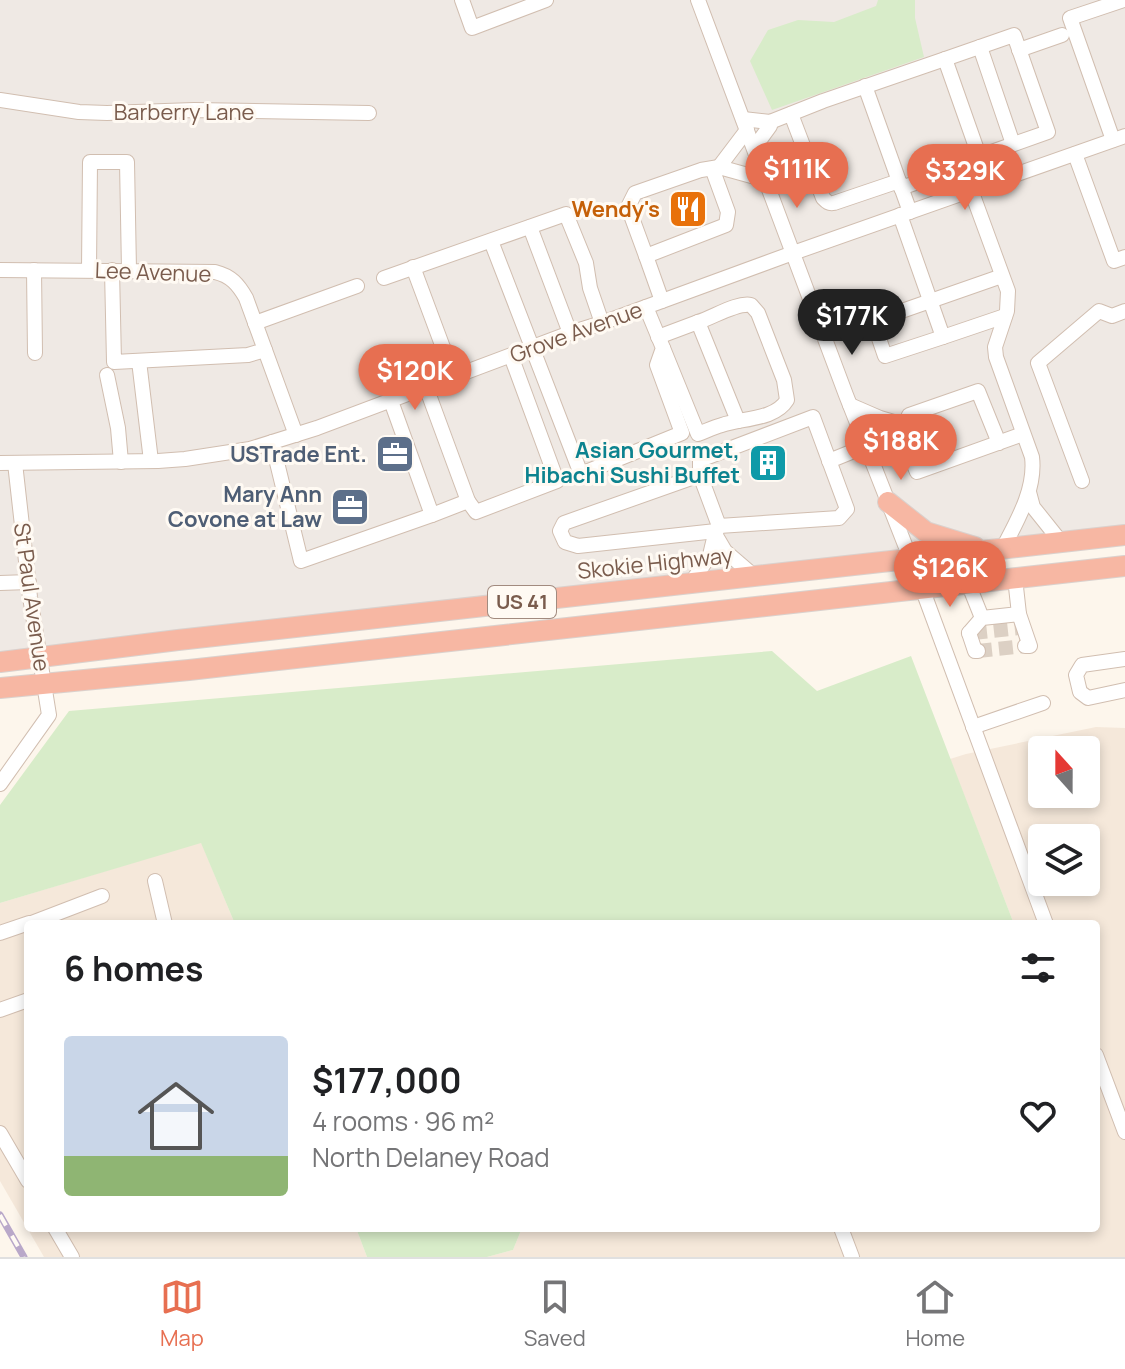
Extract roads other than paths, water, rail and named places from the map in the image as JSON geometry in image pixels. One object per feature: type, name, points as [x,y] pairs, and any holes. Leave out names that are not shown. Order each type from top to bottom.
[{"type":"highway","points":[[888,502],[926,532],[995,549]]},
{"type":"highway","name":"Skokie Highway","points":[[0,662],[1125,535]]},
{"type":"highway","name":"US 41","points":[[0,688],[189,670],[1125,566]]},
{"type":"street","points":[[462,0],[472,28],[546,0]]},
{"type":"street","points":[[698,0],[1045,920]]},
{"type":"street","points":[[1119,138],[1070,18],[1124,0]]},
{"type":"street","points":[[745,124],[770,122],[1014,35],[1057,160]]},
{"type":"street","points":[[1019,50],[1062,35]]},
{"type":"street","points":[[980,47],[1013,144]]},
{"type":"street","points":[[945,59],[989,184]]},
{"type":"street","points":[[865,86],[900,184],[905,214],[943,337]]},
{"type":"street","name":"Barberry Lane","points":[[0,100],[107,113],[194,110],[369,113]]},
{"type":"street","points":[[791,114],[823,198],[830,204],[980,158],[1048,132]]},
{"type":"street","points":[[754,148],[770,122]]},
{"type":"street","points":[[646,256],[726,225],[728,212],[716,168],[745,124]]},
{"type":"street","name":"Grove Avenue","points":[[7,463],[151,461],[250,449],[1119,138]]},
{"type":"street","points":[[1075,154],[1114,261],[1125,257]]},
{"type":"street","points":[[89,270],[90,162],[127,162],[129,270]]},
{"type":"street","points":[[662,301],[628,207],[635,193],[701,170],[716,168],[766,180]]},
{"type":"street","points":[[971,190],[1008,291],[1005,316],[995,347],[996,357],[1032,457],[1033,468],[1023,508],[995,549]]},
{"type":"street","points":[[384,278],[566,214],[586,263],[590,288],[602,323]]},
{"type":"street","points":[[530,227],[570,333]]},
{"type":"street","points":[[491,241],[581,474],[682,433],[657,365],[661,342]]},
{"type":"street","points":[[413,267],[454,377]]},
{"type":"street","name":"Lee Avenue","points":[[0,270],[215,272],[233,279],[255,323],[296,435]]},
{"type":"street","points":[[34,270],[35,353]]},
{"type":"street","points":[[112,270],[114,362],[248,355],[265,350]]},
{"type":"street","points":[[1002,276],[873,321],[885,356],[1005,316]]},
{"type":"street","points":[[255,323],[357,286]]},
{"type":"street","points":[[646,307],[698,434],[772,412],[785,404],[787,393],[779,366],[758,313],[751,305],[741,303],[661,342]]},
{"type":"street","points":[[1082,481],[1038,363],[1099,311],[1112,316],[1125,311]]},
{"type":"street","points":[[698,322],[738,421]]},
{"type":"street","points":[[426,387],[468,501],[476,512],[557,481],[511,356]]},
{"type":"street","points":[[139,361],[151,461]]},
{"type":"street","points":[[107,375],[118,428],[121,462]]},
{"type":"street","points":[[999,443],[978,391],[909,415],[902,436],[917,472],[999,443],[1023,434]]},
{"type":"street","points":[[391,401],[432,515]]},
{"type":"street","points":[[850,405],[904,428]]},
{"type":"street","points":[[700,475],[564,523],[560,531],[565,542],[578,546],[717,530],[839,518],[847,509],[813,417],[700,460],[700,475],[717,530],[725,551],[754,576]]},
{"type":"street","points":[[829,461],[869,452],[887,434],[904,428]]},
{"type":"street","points":[[272,442],[301,561],[468,501]]},
{"type":"street","name":"St Paul Avenue","points":[[0,784],[49,715],[7,463]]},
{"type":"street","points":[[1028,487],[1033,507],[1061,542]]},
{"type":"street","points":[[691,583],[710,555],[717,530]]},
{"type":"street","points":[[1015,578],[1021,623],[1030,646],[1025,646]]},
{"type":"street","points":[[0,583],[29,582]]},
{"type":"street","points":[[968,583],[982,618]]},
{"type":"street","points":[[942,643],[971,633],[982,618]]},
{"type":"street","points":[[982,618],[1021,623]]},
{"type":"street","points":[[971,633],[975,651],[978,651]]},
{"type":"street","points":[[1125,659],[1082,665],[1076,675],[1080,692],[1088,698],[1125,690]]},
{"type":"street","points":[[973,727],[1043,703]]},
{"type":"street","points":[[155,881],[164,920]]},
{"type":"street","points":[[39,920],[102,896]]},
{"type":"street","points":[[0,933],[24,926]]},
{"type":"street","points":[[0,1010],[24,1001]]},
{"type":"street","points":[[1100,1064],[1120,1106],[1125,1132]]},
{"type":"street","points":[[0,1133],[22,1157]]},
{"type":"street","points":[[57,1232],[72,1257]]},
{"type":"street","points":[[843,1232],[852,1257]]},
{"type":"tunnel","points":[[973,633],[1019,628]]},
{"type":"tunnel","points":[[978,651],[1025,646]]},
{"type":"railway","points":[[0,1215],[24,1257]]},
{"type":"place","name":"Wendy's","points":[[688,209]]},
{"type":"place","name":"USTrade Ent.","points":[[395,454]]},
{"type":"place","name":"Asian Gourmet, Hibachi Sushi Buffet","points":[[768,463]]},
{"type":"place","name":"Mary Ann Covone at Law","points":[[350,507]]}]
